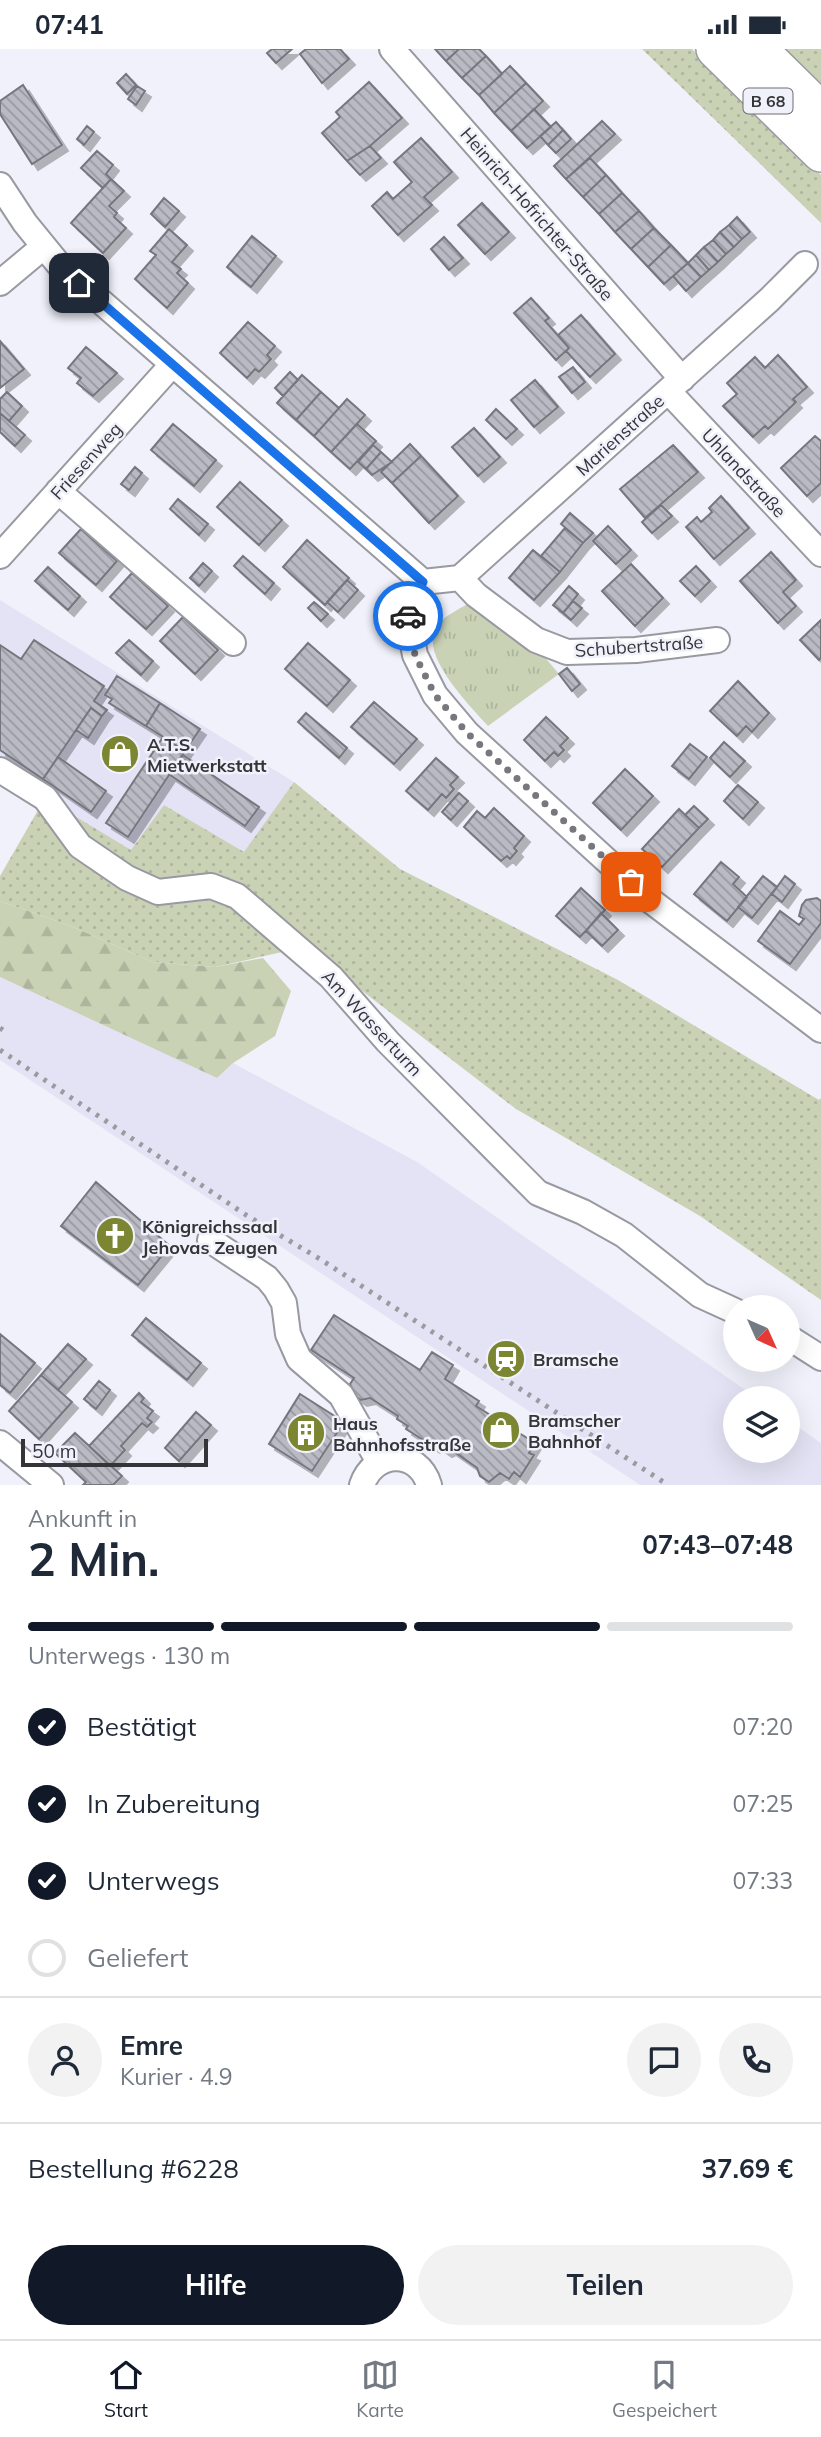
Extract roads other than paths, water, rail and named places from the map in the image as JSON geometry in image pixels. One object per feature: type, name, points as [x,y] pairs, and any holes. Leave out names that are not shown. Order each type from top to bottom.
[{"type":"highway","name":"B 68","points":[[715,49],[821,153]]},
{"type":"highway","name":"B 68","points":[[758,49],[821,111]]},
{"type":"street","name":"Heinrich-Hofrichter-Straße","points":[[392,49],[675,385]]},
{"type":"street","points":[[0,185],[60,267],[423,582],[460,579]]},
{"type":"street","points":[[0,283],[43,247]]},
{"type":"street","name":"Marienstraße","points":[[460,579],[805,264]]},
{"type":"street","name":"Friesenweg","points":[[0,556],[172,366]]},
{"type":"street","name":"Uhlandstraße","points":[[675,385],[821,554]]},
{"type":"street","points":[[58,491],[233,643]]},
{"type":"street","name":"Schubertstraße","points":[[460,579],[476,595],[536,640],[567,652],[636,650],[717,640]]},
{"type":"street","points":[[423,582],[408,618],[415,655],[435,695],[467,733],[651,901],[821,1030]]},
{"type":"street","name":"Am Wasserturm","points":[[0,770],[45,799],[80,846],[127,878],[158,892],[211,886],[237,896],[331,977],[388,1042],[538,1193],[583,1212],[624,1235],[700,1295],[723,1306]]},
{"type":"street","points":[[210,1240],[267,1278],[276,1289],[284,1303],[288,1335],[299,1359],[341,1395],[379,1462]]},
{"type":"street","points":[[800,1345],[821,1358]]},
{"type":"street","points":[[0,1443],[51,1485]]},
{"type":"street","points":[[362,1485],[365,1475],[379,1462],[392,1457],[407,1459],[422,1470],[429,1485]]},
{"type":"railway","points":[[0,1028],[4,1031]]},
{"type":"railway","points":[[0,1050],[246,1215],[320,1259],[668,1485]]},
{"type":"place","name":"A.T.S. Mietwerkstatt","points":[[120,754]]},
{"type":"place","name":"Königreichssaal Jehovas Zeugen","points":[[115,1236]]},
{"type":"place","name":"Bramsche","points":[[506,1359]]},
{"type":"place","name":"Bramscher Bahnhof","points":[[501,1430]]},
{"type":"place","name":"Haus Bahnhofsstraße","points":[[306,1433]]}]
